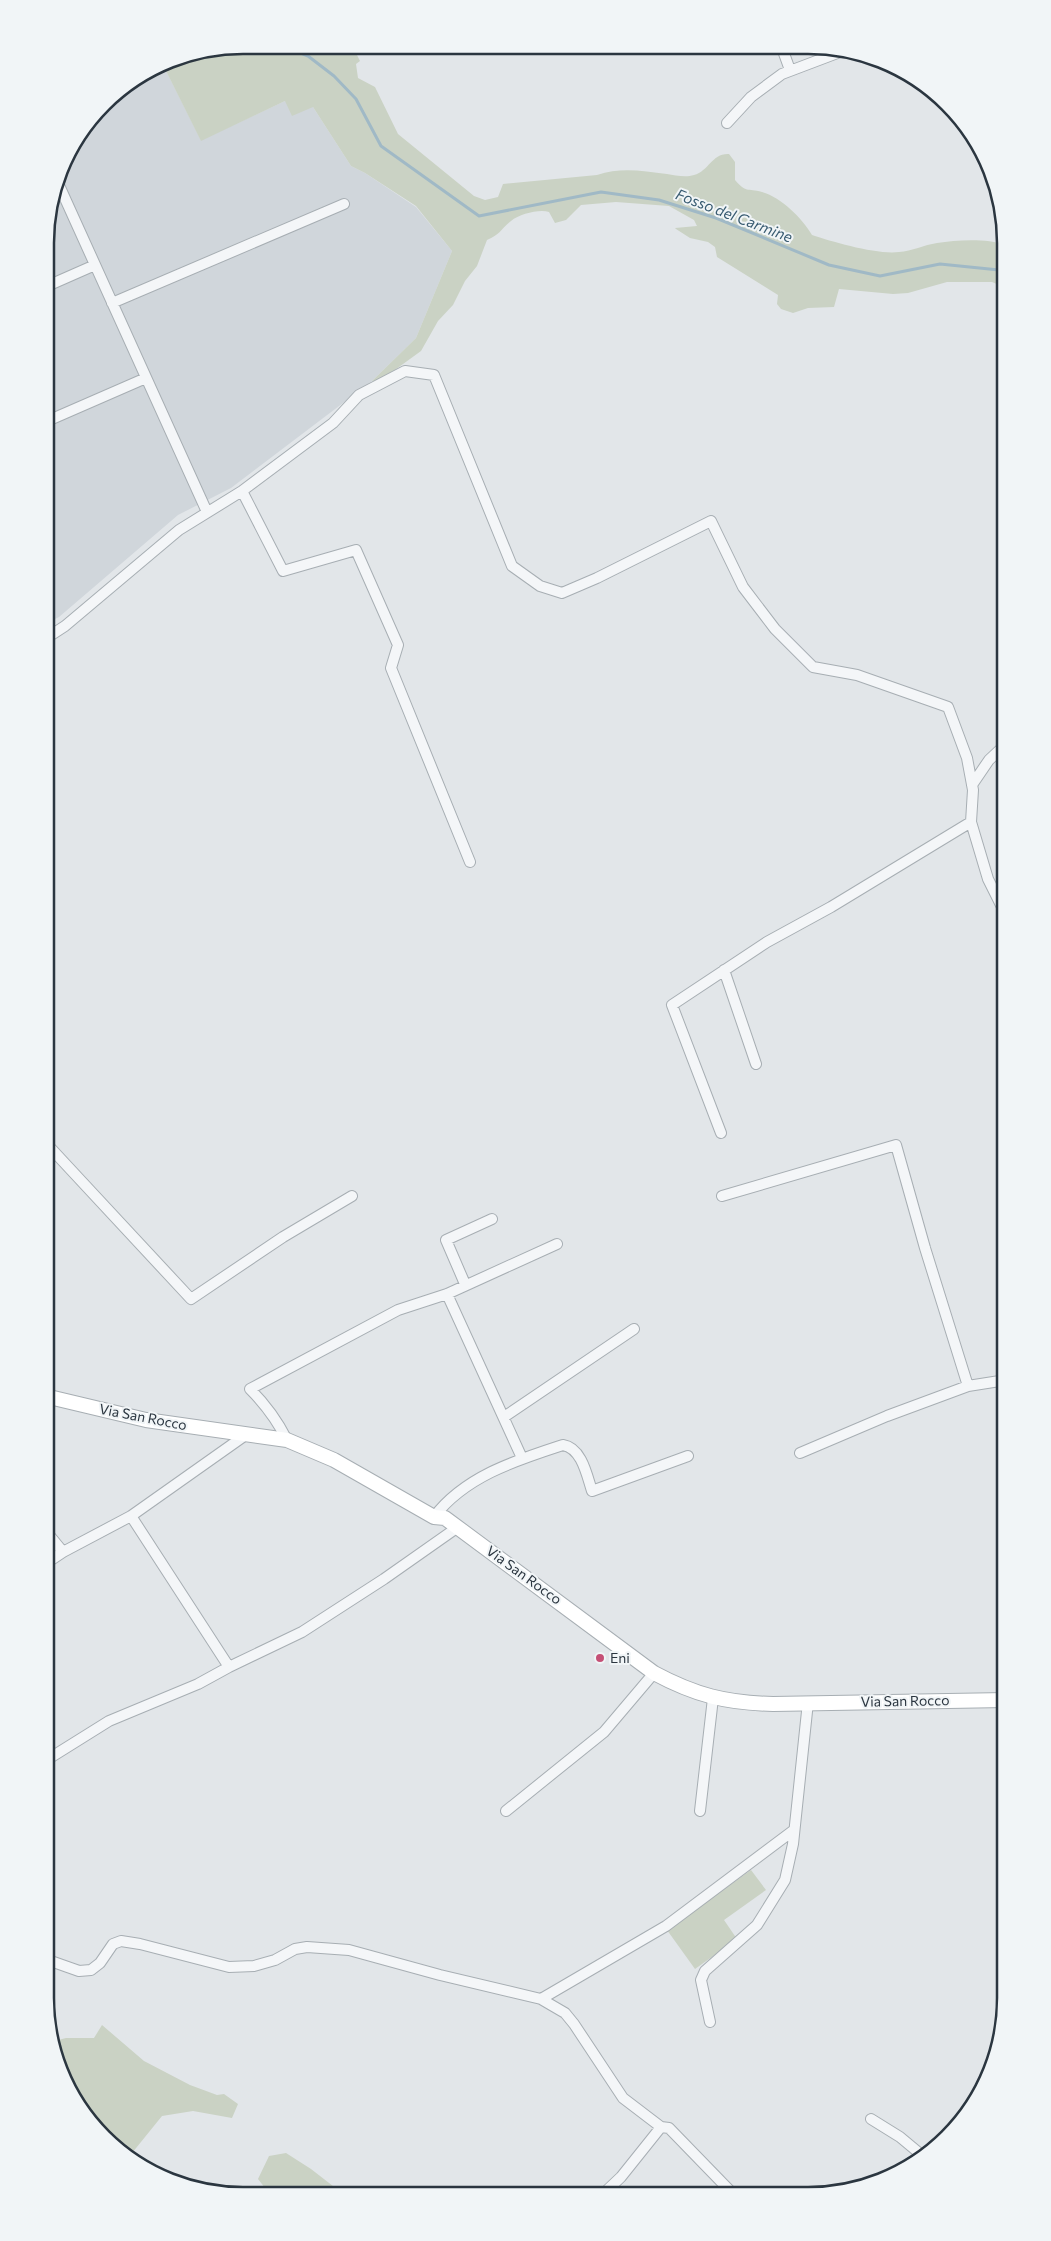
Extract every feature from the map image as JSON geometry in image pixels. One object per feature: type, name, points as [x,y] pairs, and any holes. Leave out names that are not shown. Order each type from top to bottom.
[{"type":"street","points":[[784,54],[790,70]]},
{"type":"street","points":[[727,123],[751,97],[771,80],[790,70],[832,55]]},
{"type":"street","points":[[61,191],[207,512]]},
{"type":"street","points":[[112,303],[344,204]]},
{"type":"street","points":[[54,283],[95,265]]},
{"type":"street","points":[[54,633],[179,530],[242,491],[333,423],[359,395],[405,371],[434,375],[512,566],[540,586],[562,593],[597,578],[711,521],[743,588],[775,629],[813,667],[857,675],[948,707],[967,758],[972,785],[971,822],[988,879],[997,897]]},
{"type":"street","points":[[54,418],[146,378]]},
{"type":"street","points":[[242,491],[283,571],[356,550],[398,645],[391,668],[470,862]]},
{"type":"street","points":[[972,785],[989,760],[997,752]]},
{"type":"street","points":[[721,1132],[672,1004],[767,942],[831,907],[971,822]]},
{"type":"street","points":[[724,970],[756,1064]]},
{"type":"street","points":[[722,1196],[896,1145],[925,1248],[968,1386]]},
{"type":"street","points":[[54,1152],[191,1299],[284,1237],[352,1196]]},
{"type":"street","points":[[465,1284],[446,1240],[492,1219]]},
{"type":"street","points":[[287,1440],[278,1422],[267,1407],[250,1390],[398,1310],[447,1294],[465,1284],[557,1244]]},
{"type":"street","points":[[447,1294],[522,1458]]},
{"type":"street","points":[[504,1417],[634,1329]]},
{"type":"street","points":[[800,1453],[887,1416],[968,1386],[997,1381]]},
{"type":"street","name":"Via San Rocco","points":[[54,1398],[146,1420],[287,1440],[334,1460],[434,1517],[445,1518],[654,1673],[692,1692],[713,1698],[749,1704],[997,1700]]},
{"type":"street","points":[[54,1558],[131,1516],[247,1434]]},
{"type":"street","points":[[434,1517],[453,1495],[476,1480],[522,1458],[563,1445],[569,1446],[576,1451],[592,1491],[688,1456]]},
{"type":"street","points":[[131,1516],[229,1667]]},
{"type":"street","points":[[54,1755],[108,1722],[198,1684],[302,1632],[384,1580],[458,1527]]},
{"type":"street","points":[[54,1541],[63,1552]]},
{"type":"street","points":[[506,1810],[604,1732],[654,1673]]},
{"type":"street","points":[[700,1811],[713,1698]]},
{"type":"street","points":[[710,2022],[701,1980],[705,1971],[757,1925],[785,1880],[793,1844],[808,1702]]},
{"type":"street","points":[[541,1999],[666,1926],[794,1830]]},
{"type":"street","points":[[54,1962],[80,1972],[91,1970],[100,1963],[113,1944],[121,1941],[140,1944],[229,1967],[254,1966],[275,1960],[295,1949],[307,1947],[349,1950],[440,1975],[541,1999],[565,2013],[623,2098],[661,2127],[669,2128],[726,2187]]},
{"type":"street","points":[[871,2119],[900,2137],[918,2152]]},
{"type":"street","points":[[610,2187],[621,2177],[661,2127]]},
{"type":"shaded area","points":[[356,54],[360,61],[356,64],[358,78],[375,87],[398,134],[474,196],[485,200],[498,197],[503,184],[597,175],[623,170],[691,176],[699,173],[718,156],[729,154],[735,162],[735,180],[742,187],[762,192],[777,199],[803,222],[812,235],[880,252],[899,252],[937,243],[962,240],[997,243],[997,284],[992,282],[947,282],[908,293],[893,294],[839,289],[834,307],[808,308],[793,313],[781,309],[777,304],[778,295],[717,257],[715,247],[708,242],[690,238],[676,229],[697,226],[694,220],[669,206],[616,202],[581,205],[566,220],[555,223],[549,212],[535,212],[515,218],[498,234],[487,240],[477,266],[465,281],[453,305],[438,321],[421,351],[381,380],[372,381],[416,338],[452,251],[416,206],[351,166],[313,107],[292,116],[285,101],[201,141],[166,70],[194,60],[218,55]]},
{"type":"shaded area","points":[[166,70],[201,140],[285,101],[313,107],[351,166],[365,173],[416,207],[452,251],[416,338],[372,381],[231,488],[178,515],[54,620],[54,230],[60,194],[73,159],[93,128],[109,109],[148,79]]},
{"type":"shaded area","points":[[751,1870],[766,1890],[724,1920],[737,1939],[695,1969],[667,1930]]},
{"type":"shaded area","points":[[102,2025],[144,2061],[190,2085],[217,2095],[224,2094],[238,2104],[232,2118],[193,2111],[162,2116],[133,2152],[109,2132],[79,2093],[68,2071],[58,2040],[66,2038],[94,2038]]},
{"type":"shaded area","points":[[286,2153],[334,2187],[264,2187],[258,2179],[269,2156]]},
{"type":"waterway","name":"Fosso del Carmine","points":[[303,54],[334,76],[356,99],[381,146],[479,216],[601,192],[659,200],[716,218],[829,265],[880,276],[940,264],[997,270]]},
{"type":"place","name":"Eni","points":[[600,1658]]}]
